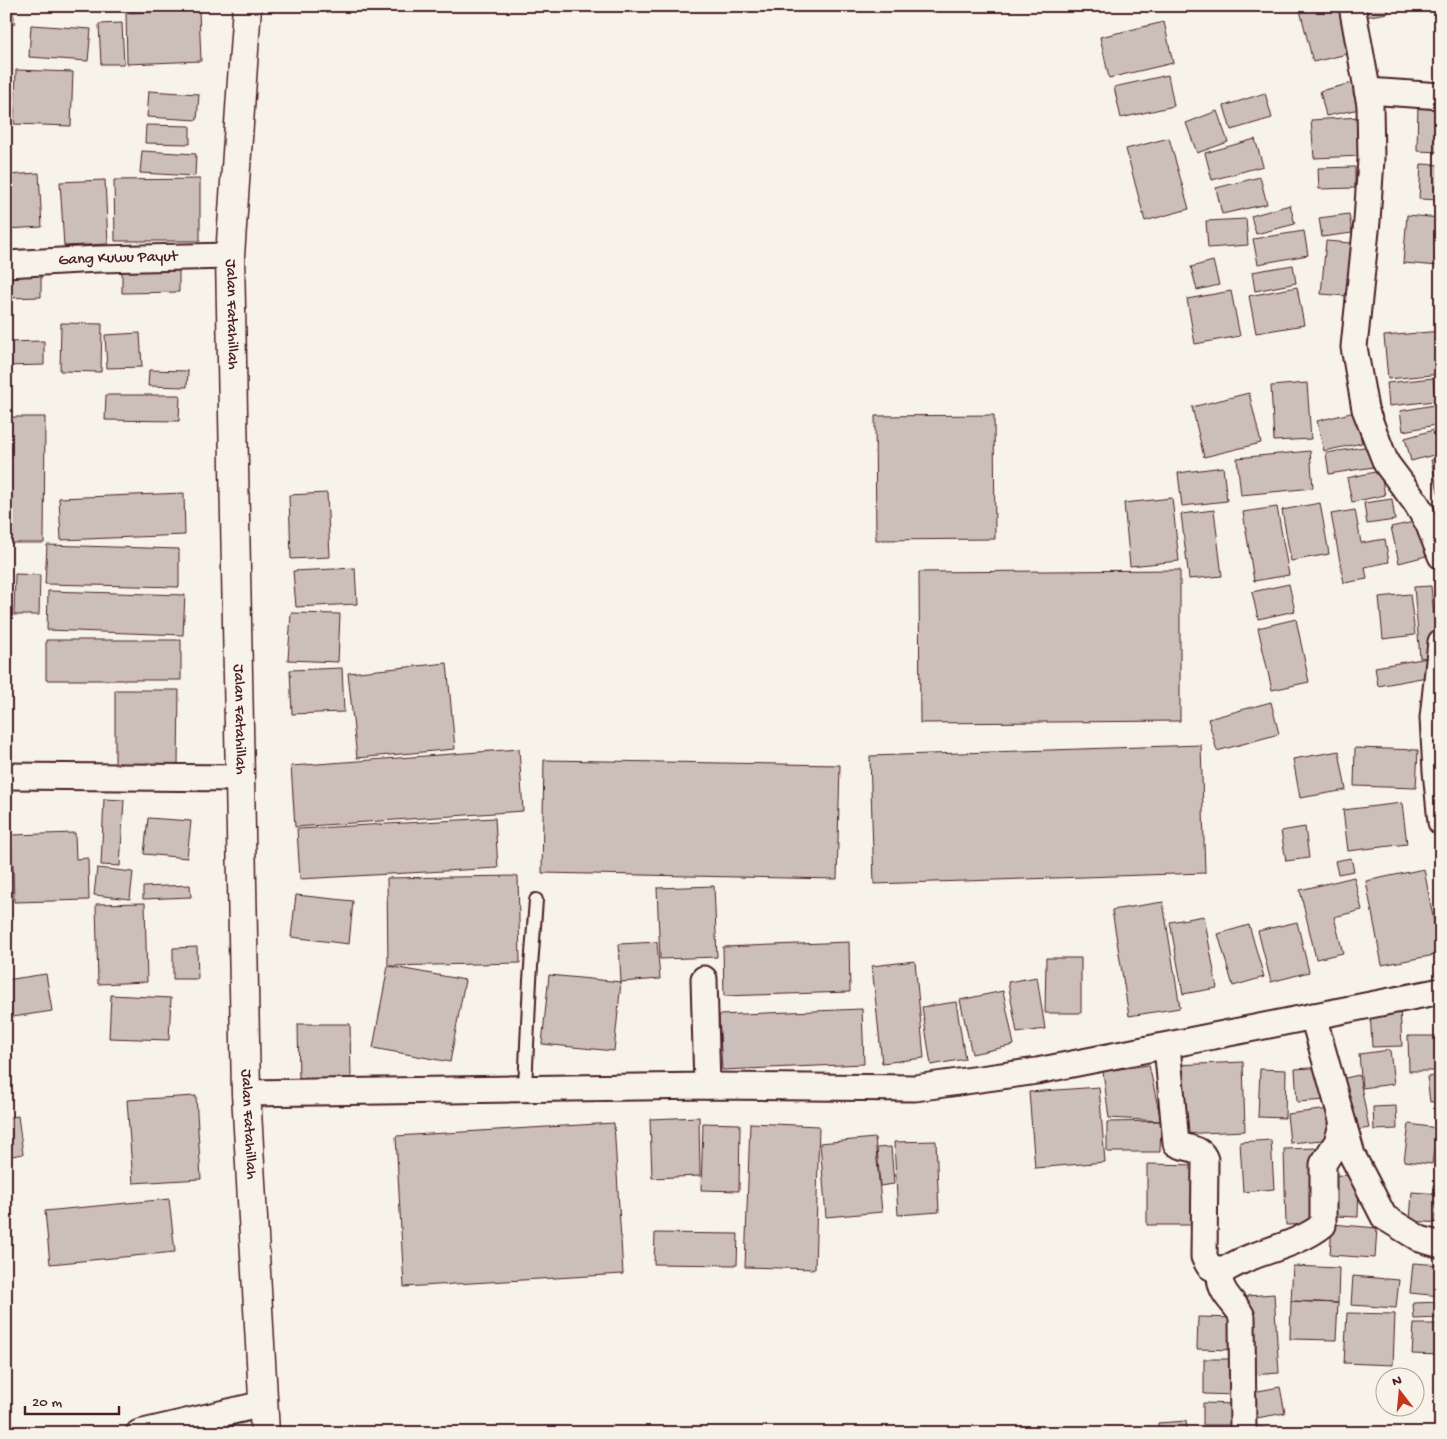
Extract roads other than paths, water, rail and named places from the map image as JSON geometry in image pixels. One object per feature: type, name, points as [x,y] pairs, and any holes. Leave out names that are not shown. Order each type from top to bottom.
[{"type":"street","name":"Jalan Fatahillah","points":[[248,6],[230,256],[246,1093],[265,1433]]},
{"type":"street","points":[[1352,6],[1370,105],[1371,159],[1367,221],[1354,347],[1365,410],[1386,463],[1416,503],[1428,523],[1441,556]]},
{"type":"street","points":[[1367,92],[1441,96]]},
{"type":"street","name":"Gang Kuwu Payut","points":[[6,264],[98,259],[230,256]]},
{"type":"street","points":[[1441,642],[1433,718],[1441,822]]},
{"type":"street","points":[[6,776],[240,778]]},
{"type":"street","points":[[704,978],[707,1086]]},
{"type":"street","points":[[246,1093],[707,1086],[915,1088],[1037,1071],[1441,990]]},
{"type":"street","points":[[1313,1016],[1352,1155],[1384,1217],[1420,1238],[1441,1245]]},
{"type":"street","points":[[1167,1046],[1174,1137],[1176,1143],[1182,1147],[1199,1151],[1203,1155],[1205,1166],[1203,1253],[1209,1266],[1220,1272]]},
{"type":"street","points":[[1220,1272],[1242,1260],[1292,1242],[1318,1230],[1323,1225],[1324,1164],[1336,1142],[1343,1123]]},
{"type":"street","points":[[1220,1272],[1222,1288],[1239,1309],[1242,1317],[1243,1433]]},
{"type":"street","points":[[139,1433],[263,1404]]},
{"type":"lane","points":[[525,1088],[536,900]]}]
